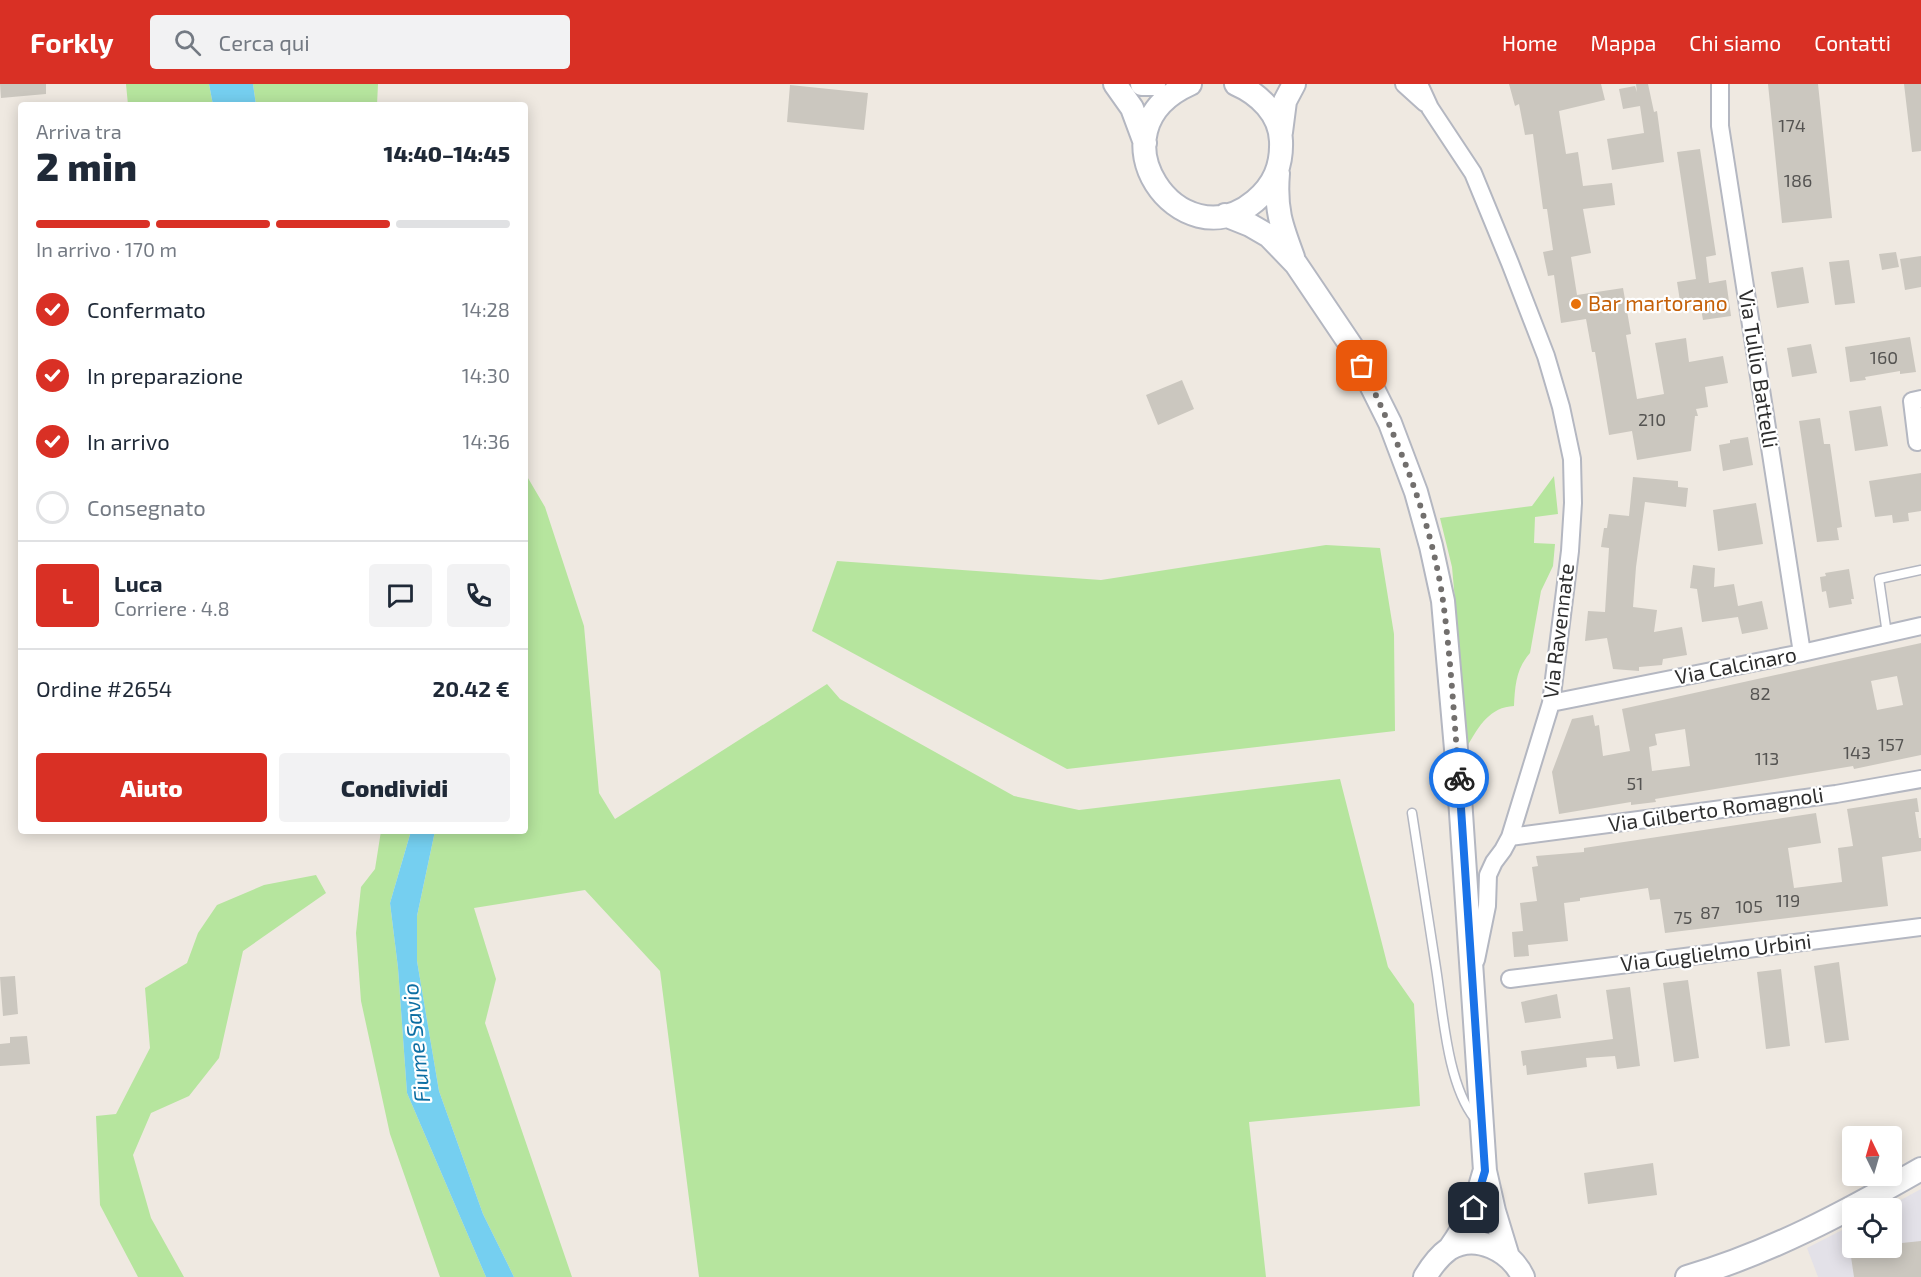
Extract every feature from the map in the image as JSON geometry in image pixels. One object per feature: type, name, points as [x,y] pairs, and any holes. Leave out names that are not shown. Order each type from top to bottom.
[{"type":"main road","points":[[1115,84],[1132,108],[1144,143],[1151,177],[1161,192],[1174,204],[1190,213],[1225,216],[1250,225],[1269,237],[1296,264],[1352,347],[1390,423],[1416,492],[1443,601],[1473,976]]},
{"type":"main road","points":[[1142,84],[1154,84]]},
{"type":"main road","points":[[1144,143],[1149,122],[1160,104],[1176,90],[1190,84]]},
{"type":"main road","points":[[1236,84],[1248,89],[1264,101],[1275,118],[1281,136]]},
{"type":"main road","points":[[1294,84],[1285,101],[1281,136],[1282,154],[1276,198],[1281,223],[1296,264]]},
{"type":"main road","points":[[1225,216],[1248,207],[1266,192],[1278,172]]},
{"type":"main road","name":"Via Ravennate","points":[[1473,976],[1485,1171],[1494,1211],[1522,1270]]},
{"type":"main road","points":[[1687,1277],[1752,1256],[1851,1209],[1921,1169]]},
{"type":"main road","name":"Via Ravennate","points":[[1425,1277],[1437,1259],[1450,1248],[1465,1228],[1474,1208],[1485,1171]]},
{"type":"main road","points":[[1450,1248],[1479,1243],[1495,1247],[1522,1270]]},
{"type":"street","name":"Via Ravennate","points":[[1404,84],[1430,108]]},
{"type":"street","name":"Via Ravennate","points":[[1419,84],[1430,108],[1473,173],[1506,253],[1546,356],[1561,407],[1572,459],[1573,503],[1570,551],[1551,703],[1510,837],[1488,875],[1487,906],[1473,976]]},
{"type":"street","name":"Via Tullio Battelli","points":[[1720,84],[1720,126],[1802,653]]},
{"type":"street","points":[[1917,442],[1912,401],[1921,399]]},
{"type":"street","name":"Via Calcinaro","points":[[1551,703],[1802,653],[1921,626]]},
{"type":"street","name":"Via Gilberto Romagnoli","points":[[1510,837],[1836,794],[1921,779]]},
{"type":"street","name":"Via Guglielmo Urbini","points":[[1510,979],[1921,927]]},
{"type":"lane","points":[[1887,634],[1880,579],[1921,570]]},
{"type":"lane","points":[[1412,813],[1446,1030],[1457,1084],[1470,1112],[1483,1129]]},
{"type":"shaded area","points":[[1921,1189],[1921,1277],[1818,1277],[1807,1248],[1842,1230],[1842,1258],[1902,1258],[1902,1199]]},
{"type":"green space","points":[[126,84],[209,84],[212,102],[128,102]]},
{"type":"green space","points":[[253,84],[378,84],[377,102],[256,102]]},
{"type":"green space","points":[[1554,476],[1558,514],[1535,517],[1534,543],[1555,544],[1553,566],[1541,591],[1530,653],[1519,672],[1514,706],[1498,710],[1486,719],[1468,745],[1452,567],[1440,518],[1532,506]]},
{"type":"green space","points":[[528,478],[545,507],[584,626],[599,793],[615,819],[827,684],[840,699],[1014,796],[1079,810],[1340,779],[1388,967],[1414,1004],[1420,1106],[1249,1122],[1266,1277],[699,1277],[660,971],[585,890],[474,908],[496,979],[485,1023],[572,1277],[514,1277],[483,1214],[439,1091],[417,961],[417,916],[434,834],[528,834]]},
{"type":"green space","points":[[1326,545],[1380,548],[1394,634],[1395,731],[1067,769],[812,631],[837,561],[1101,580]]},
{"type":"green space","points":[[381,834],[410,834],[390,903],[398,968],[407,1093],[486,1277],[440,1277],[390,1134],[361,1001],[356,933],[361,887],[375,869]]},
{"type":"green space","points":[[316,875],[326,893],[243,951],[219,1058],[189,1096],[151,1113],[133,1155],[151,1218],[184,1277],[138,1277],[100,1205],[96,1116],[116,1114],[150,1048],[145,988],[187,963],[198,933],[217,905],[264,885]]},
{"type":"water","points":[[209,84],[253,84],[256,102],[212,102]]},
{"type":"water","name":"Fiume Savio","points":[[410,834],[434,834],[417,916],[417,961],[439,1091],[483,1214],[514,1277],[486,1277],[407,1093],[398,968],[390,903]]},
{"type":"building","points":[[0,84],[46,84],[46,94],[1,98]]},
{"type":"building","points":[[1509,84],[1601,84],[1605,100],[1559,111],[1566,154],[1578,152],[1583,186],[1612,183],[1615,205],[1583,209],[1591,253],[1571,257],[1577,295],[1623,288],[1631,334],[1626,335],[1637,399],[1664,394],[1655,343],[1686,338],[1689,362],[1723,356],[1728,383],[1705,387],[1708,407],[1696,409],[1698,416],[1695,416],[1691,451],[1637,460],[1632,431],[1609,435],[1595,352],[1592,352],[1586,319],[1561,323],[1554,275],[1548,276],[1543,252],[1553,250],[1547,209],[1543,209],[1533,134],[1525,135],[1519,104],[1515,106]]},
{"type":"building","points":[[1636,84],[1648,84],[1654,112],[1657,111],[1664,162],[1612,170],[1607,139],[1644,133],[1640,106],[1623,109],[1619,89],[1635,86],[1637,92]]},
{"type":"building","points":[[1768,84],[1818,84],[1832,218],[1782,223]]},
{"type":"building","points":[[1904,84],[1921,84],[1921,151],[1912,152]]},
{"type":"building","points":[[790,85],[868,93],[864,130],[787,122]]},
{"type":"building","points":[[1700,149],[1716,255],[1706,257],[1709,283],[1726,280],[1731,316],[1703,320],[1699,298],[1680,301],[1677,282],[1696,279],[1677,152]]},
{"type":"building","points":[[1896,252],[1899,267],[1882,270],[1879,254]]},
{"type":"building","points":[[1921,256],[1921,287],[1905,290],[1900,259]]},
{"type":"building","points":[[1849,260],[1855,303],[1835,305],[1829,262]]},
{"type":"building","points":[[1803,267],[1809,303],[1777,308],[1771,272]]},
{"type":"building","points":[[1910,337],[1916,372],[1900,374],[1900,371],[1850,382],[1845,347]]},
{"type":"building","points":[[1811,344],[1817,373],[1792,377],[1787,348]]},
{"type":"building","points":[[1182,380],[1194,409],[1158,425],[1146,395]]},
{"type":"building","points":[[1881,406],[1888,446],[1855,451],[1849,411]]},
{"type":"building","points":[[1820,418],[1824,444],[1830,444],[1842,527],[1837,528],[1839,540],[1817,542],[1799,421]]},
{"type":"building","points":[[1748,437],[1753,465],[1723,471],[1719,445],[1730,443],[1730,440]]},
{"type":"building","points":[[1921,473],[1921,511],[1908,513],[1909,521],[1893,523],[1892,515],[1875,517],[1869,481]]},
{"type":"building","points":[[1633,477],[1678,481],[1678,487],[1688,488],[1686,507],[1645,502],[1633,607],[1657,610],[1654,632],[1682,627],[1687,655],[1663,659],[1662,665],[1639,667],[1639,671],[1613,669],[1607,638],[1585,641],[1588,611],[1605,612],[1609,548],[1601,547],[1604,528],[1607,528],[1609,514],[1629,516]]},
{"type":"building","points":[[1756,503],[1763,544],[1718,551],[1713,510]]},
{"type":"building","points":[[1693,565],[1715,568],[1714,587],[1734,584],[1738,606],[1762,601],[1768,629],[1742,634],[1738,617],[1702,622],[1697,589],[1690,588]]},
{"type":"building","points":[[1849,569],[1854,599],[1851,599],[1852,604],[1829,608],[1826,591],[1822,592],[1820,577],[1826,576],[1825,573]]},
{"type":"building","points":[[1921,643],[1921,755],[1854,769],[1853,766],[1655,799],[1656,802],[1631,805],[1631,802],[1559,814],[1552,772],[1572,719],[1593,715],[1595,726],[1599,725],[1603,756],[1630,751],[1622,709]],"holes":[[[1897,676],[1903,705],[1877,710],[1871,681]],[[1685,729],[1690,766],[1652,771],[1649,747],[1657,745],[1655,734]]]},
{"type":"building","points":[[1917,798],[1919,812],[1915,812],[1919,838],[1921,838],[1921,851],[1882,857],[1888,906],[1665,933],[1660,899],[1650,900],[1648,888],[1580,898],[1580,901],[1564,903],[1568,941],[1528,945],[1529,956],[1514,957],[1512,932],[1523,931],[1520,903],[1537,901],[1532,867],[1538,866],[1536,856],[1584,852],[1584,848],[1816,813],[1821,843],[1788,848],[1794,888],[1842,882],[1838,848],[1853,846],[1847,809]]},
{"type":"building","points":[[1839,962],[1849,1040],[1825,1043],[1814,966]]},
{"type":"building","points":[[1781,969],[1790,1046],[1766,1049],[1757,972]]},
{"type":"building","points":[[15,976],[18,1014],[3,1016],[0,977]]},
{"type":"building","points":[[1688,980],[1699,1058],[1674,1062],[1663,983]]},
{"type":"building","points":[[1630,987],[1640,1066],[1617,1069],[1615,1056],[1586,1058],[1587,1067],[1527,1075],[1521,1051],[1613,1039],[1606,990]]},
{"type":"building","points":[[1557,994],[1561,1018],[1525,1023],[1521,1002]]},
{"type":"building","points":[[27,1036],[30,1064],[0,1066],[0,1044],[10,1043],[10,1037]]},
{"type":"building","points":[[1653,1163],[1657,1195],[1588,1204],[1584,1173]]},
{"type":"building","points":[[1921,1241],[1921,1277],[1854,1277],[1851,1258],[1902,1258],[1902,1243]]},
{"type":"way so far","points":[[1362,366],[1390,423],[1416,492],[1431,546],[1443,601],[1459,778]]},
{"type":"place","name":"Bar martorano","points":[[1576,304]]},
{"type":"route","points":[[1459,778],[1485,1171],[1474,1208]]}]
